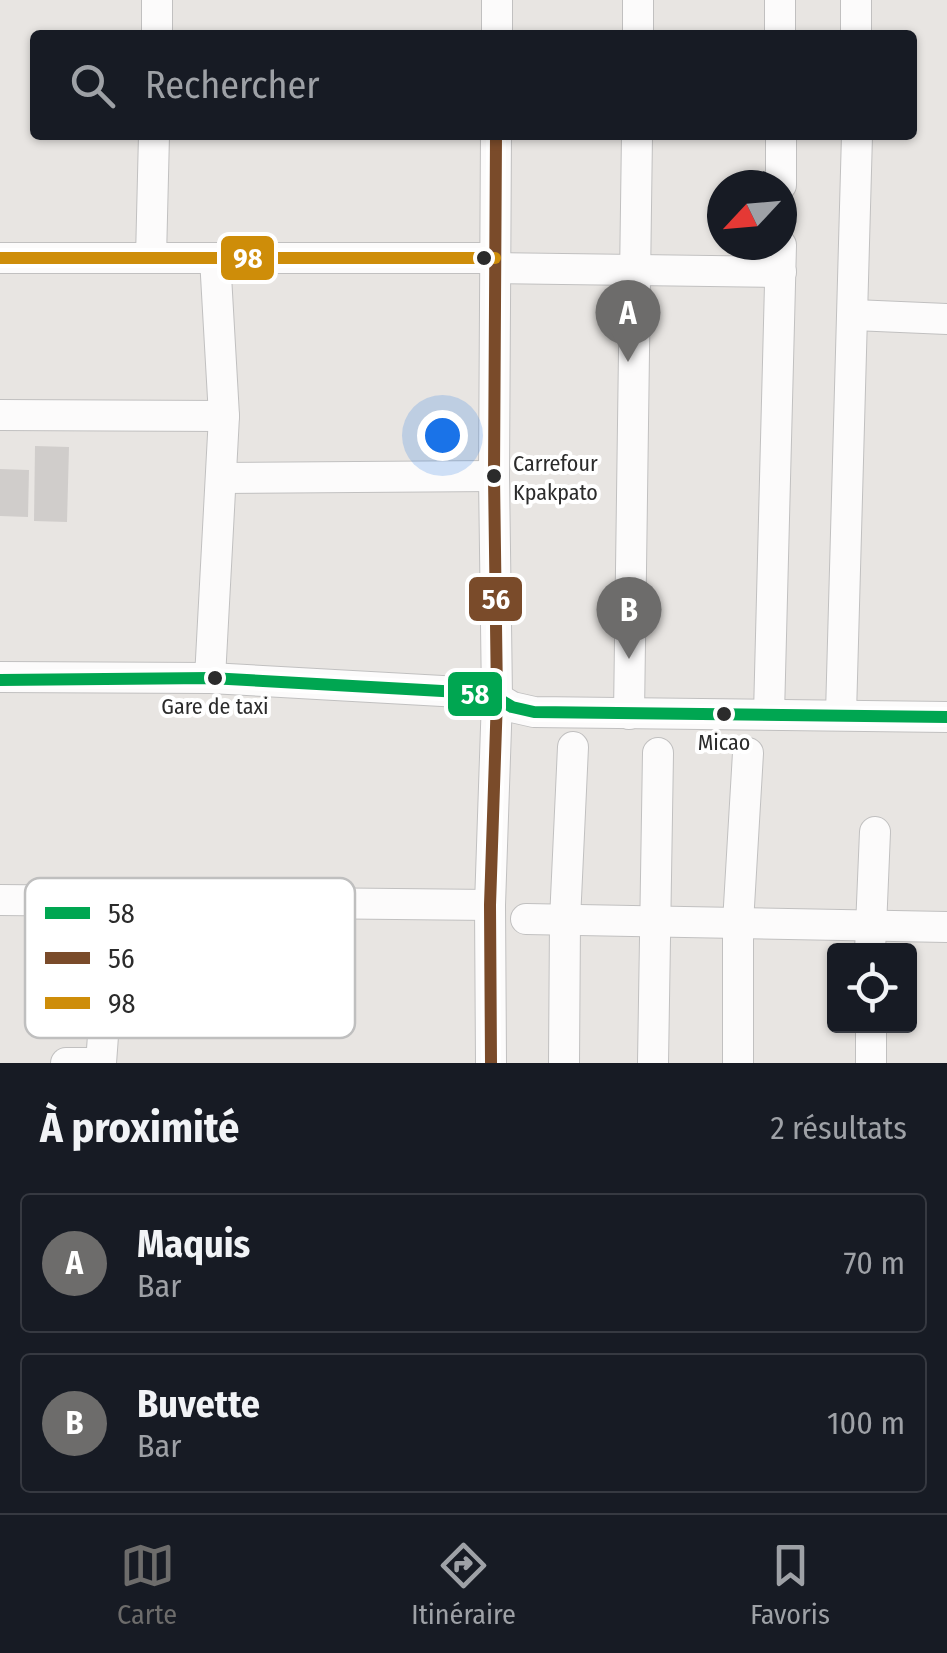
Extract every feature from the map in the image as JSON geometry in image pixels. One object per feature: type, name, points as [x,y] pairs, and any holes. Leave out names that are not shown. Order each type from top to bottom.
[{"type":"street","points":[[156,30],[157,0]]},
{"type":"street","points":[[497,0],[497,30]]},
{"type":"street","points":[[638,0],[638,30]]},
{"type":"street","points":[[780,0],[780,30]]},
{"type":"street","points":[[856,0],[856,30]]},
{"type":"street","points":[[151,258],[154,140]]},
{"type":"street","points":[[491,1063],[490,905],[497,698],[496,140]]},
{"type":"street","points":[[629,714],[636,140]]},
{"type":"street","points":[[781,140],[781,170]]},
{"type":"street","points":[[841,714],[857,140]]},
{"type":"street","points":[[0,258],[495,263],[635,272],[760,260]]},
{"type":"street","points":[[210,678],[224,416],[215,258]]},
{"type":"street","points":[[769,714],[781,260]]},
{"type":"street","points":[[854,316],[947,320]]},
{"type":"street","points":[[0,416],[224,416]]},
{"type":"street","points":[[221,478],[494,476]]},
{"type":"street","points":[[0,678],[210,678],[460,692],[497,698],[512,707],[534,712],[947,717]]},
{"type":"street","points":[[564,1063],[565,920],[573,747]]},
{"type":"street","points":[[653,1063],[658,752]]},
{"type":"street","points":[[738,1063],[738,924],[748,753]]},
{"type":"street","points":[[869,938],[875,832]]},
{"type":"street","points":[[355,903],[490,905]]},
{"type":"street","points":[[526,919],[738,924],[869,938],[947,927]]},
{"type":"street","points":[[871,1033],[871,1063]]},
{"type":"street","points":[[66,1063],[98,1063],[100,1038]]},
{"type":"building","points":[[35,446],[69,447],[67,522],[34,521]]},
{"type":"building","points":[[0,469],[29,470],[28,517],[0,516]]},
{"type":"transit line","name":"56","points":[[491,1063],[490,905],[497,698],[496,140]]},
{"type":"transit line","name":"98","points":[[0,258],[495,258]]},
{"type":"transit line","name":"58","points":[[0,680],[210,678],[460,692],[497,698],[512,707],[534,712],[947,717]]},
{"type":"place","name":"Maquis","points":[[628,362]]},
{"type":"place","name":"Carrefour Kpakpato","points":[[494,476]]},
{"type":"place","name":"Buvette","points":[[629,659]]},
{"type":"place","name":"Gare de taxi","points":[[215,678]]},
{"type":"place","name":"Micao","points":[[724,714]]}]
